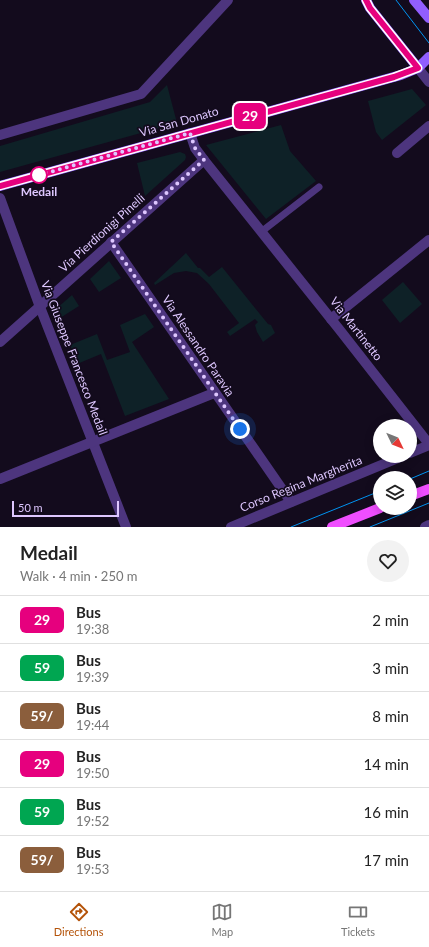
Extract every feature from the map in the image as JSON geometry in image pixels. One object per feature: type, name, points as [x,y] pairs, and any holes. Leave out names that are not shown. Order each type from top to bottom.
[{"type":"main road","points":[[417,493],[429,488]]},
{"type":"main road","points":[[332,527],[373,511]]},
{"type":"street","points":[[0,135],[141,94],[228,0]]},
{"type":"street","points":[[360,0],[368,4],[429,82]]},
{"type":"street","points":[[414,0],[429,18]]},
{"type":"street","name":"Via San Donato","points":[[0,186],[394,77],[418,68],[429,57]]},
{"type":"street","points":[[397,152],[429,126]]},
{"type":"street","name":"Via Martinetto","points":[[190,133],[195,148],[204,160],[429,444]]},
{"type":"street","name":"Via Pierdionigi Pinelli","points":[[0,342],[204,160]]},
{"type":"street","name":"Via Giuseppe Francesco Medail","points":[[0,198],[40,307],[126,527]]},
{"type":"street","points":[[331,319],[429,240]]},
{"type":"street","name":"Via Alessandro Paravia","points":[[111,242],[214,393],[291,502]]},
{"type":"street","points":[[0,479],[214,393]]},
{"type":"street","points":[[417,450],[429,444]]},
{"type":"street","name":"Corso Regina Margherita","points":[[231,527],[386,463]]},
{"type":"street","points":[[425,527],[429,525]]},
{"type":"lane","points":[[261,232],[319,187]]},
{"type":"shaded area","points":[[167,85],[177,123],[0,172],[0,146],[150,102]]},
{"type":"shaded area","points":[[412,89],[426,105],[382,140],[376,132],[368,101]]},
{"type":"shaded area","points":[[281,125],[290,151],[316,181],[266,219],[206,145]]},
{"type":"shaded area","points":[[180,152],[185,154],[185,160],[145,196],[137,163]]},
{"type":"shaded area","points":[[186,253],[198,268],[200,268],[209,277],[222,267],[268,324],[271,325],[275,333],[263,342],[257,332],[255,325],[258,322],[255,319],[230,336],[227,332],[239,323],[209,284],[197,273],[186,271],[174,273],[155,285],[154,283]]},
{"type":"shaded area","points":[[109,261],[121,278],[99,292],[90,279]]},
{"type":"shaded area","points":[[403,282],[422,304],[400,323],[382,300]]},
{"type":"shaded area","points":[[72,295],[79,306],[60,318],[56,309]]},
{"type":"shaded area","points":[[145,314],[154,327],[132,342],[169,399],[125,416],[101,354],[77,364],[70,345],[97,334],[107,360],[130,352],[120,325]]},
{"type":"tram line","points":[[396,0],[429,43]]},
{"type":"tram line","points":[[417,476],[429,471]]},
{"type":"tram line","points":[[291,527],[373,494]]},
{"type":"tram line","points":[[370,527],[429,503]]},
{"type":"bus line","name":"29","points":[[0,186],[394,77],[418,68],[370,8],[366,0]]},
{"type":"place","name":"Medail","points":[[39,175]]},
{"type":"route","points":[[39,175],[190,133],[195,148],[204,160],[111,242],[240,429]]}]
